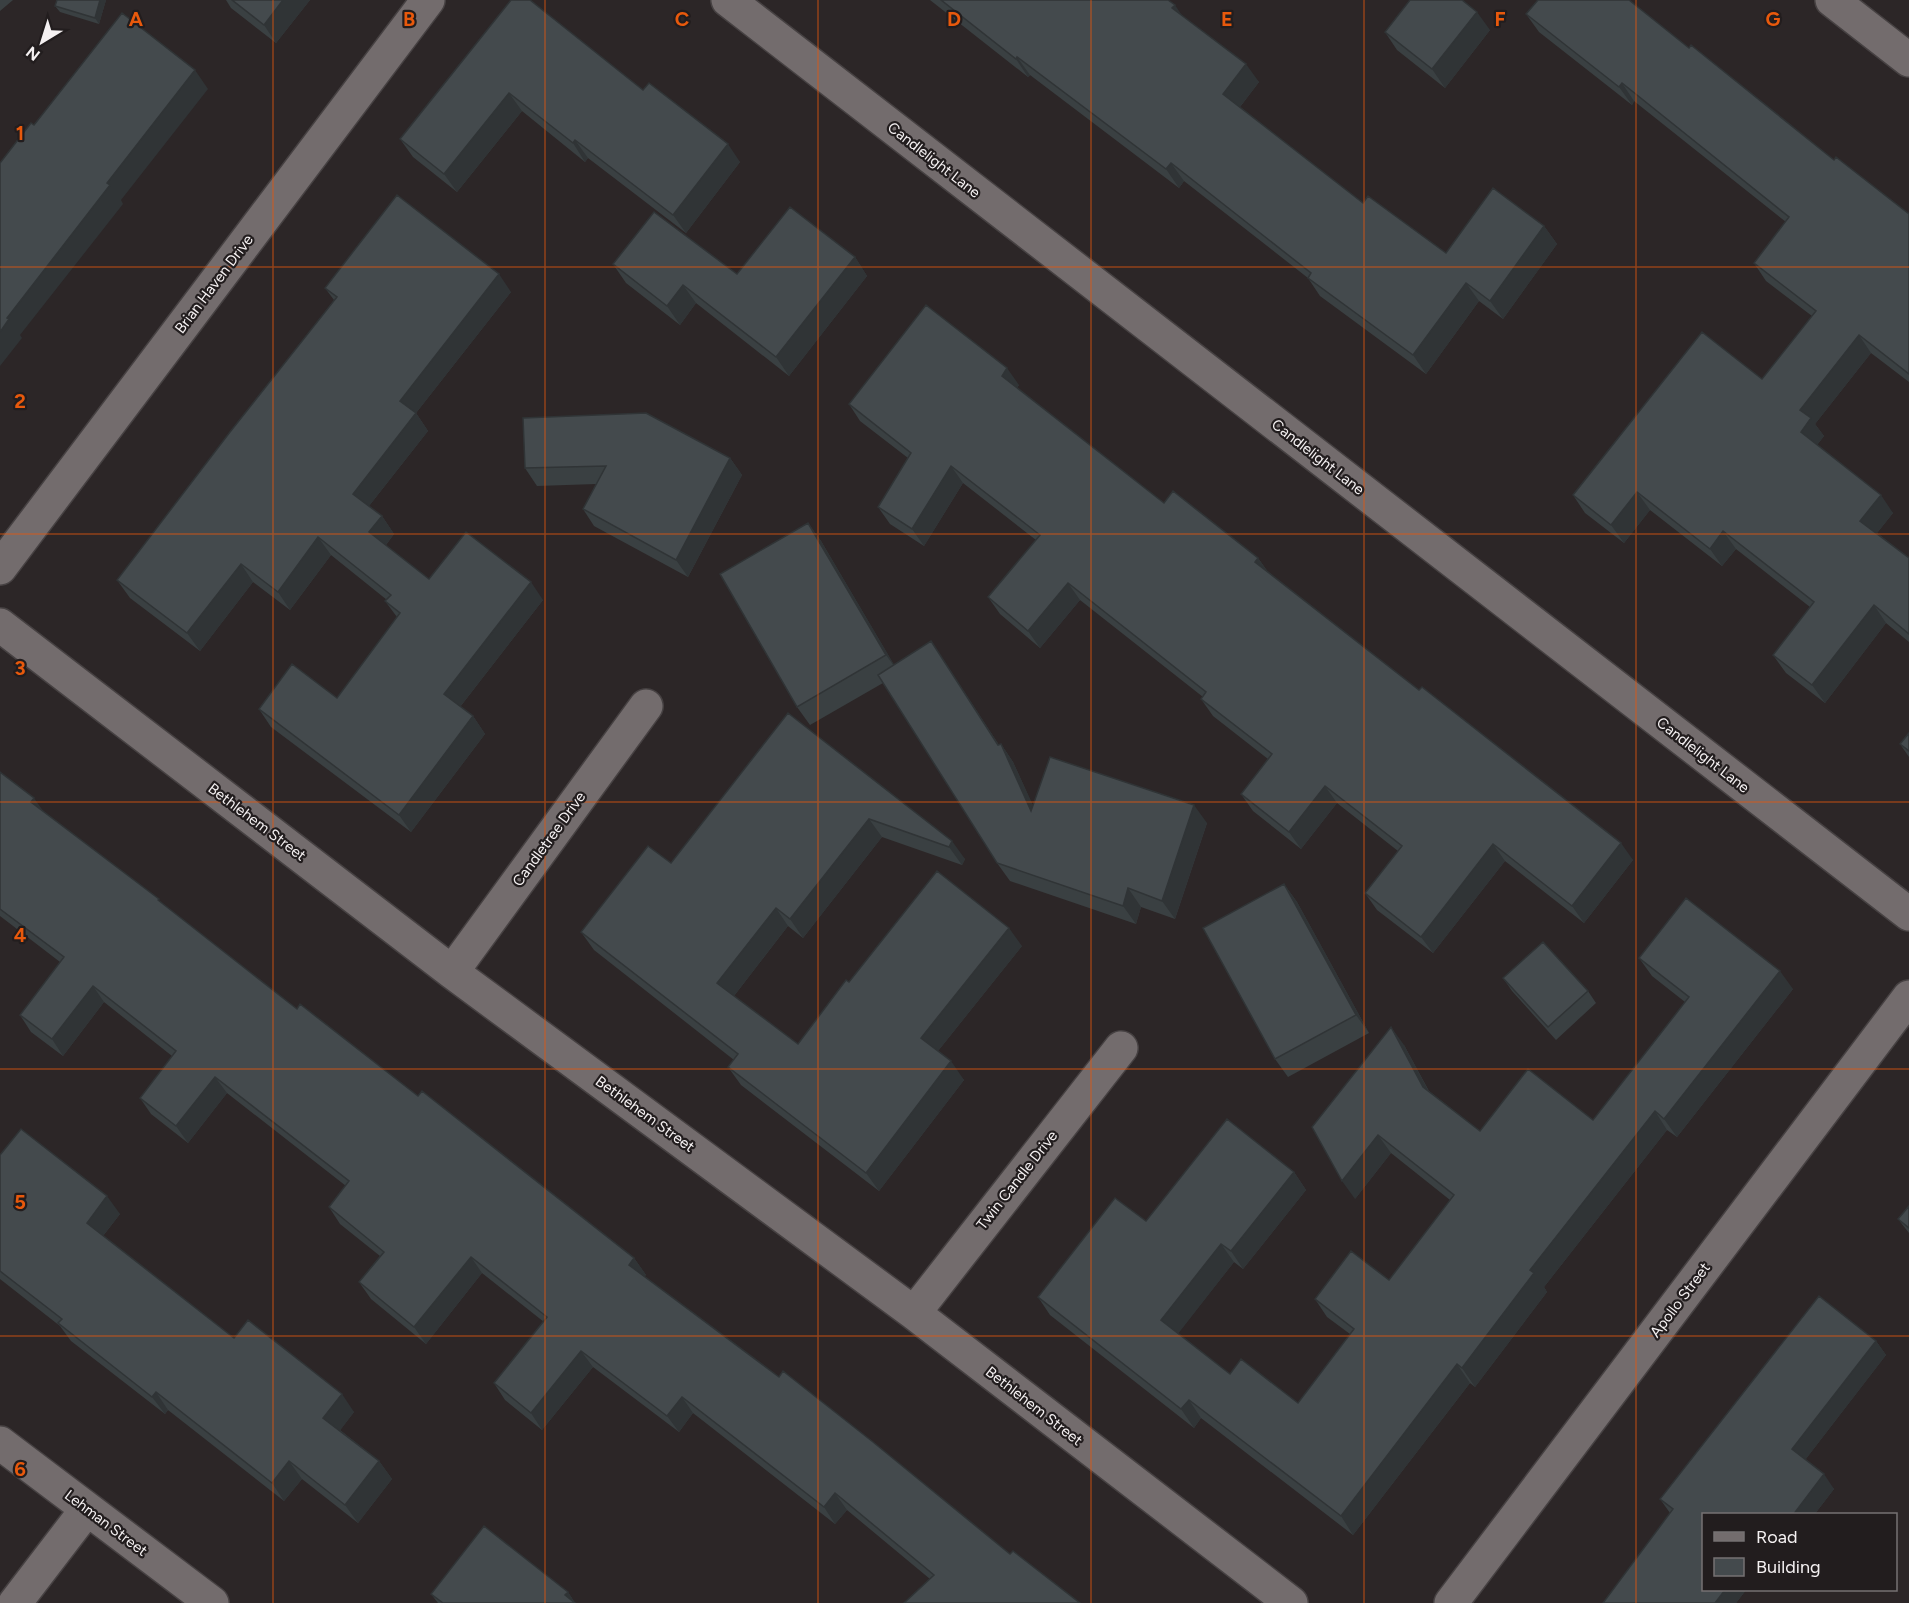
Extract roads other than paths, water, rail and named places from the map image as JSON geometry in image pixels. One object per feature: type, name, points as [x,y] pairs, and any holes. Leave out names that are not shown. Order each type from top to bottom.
[{"type":"street","name":"Brian Haven Drive","points":[[0,568],[428,0]]},
{"type":"street","name":"Candlelight Lane","points":[[728,0],[1909,914]]},
{"type":"street","points":[[1832,0],[1909,60]]},
{"type":"street","name":"Bethlehem Street","points":[[0,625],[452,972],[914,1313],[1291,1603]]},
{"type":"street","name":"Candletree Drive","points":[[452,972],[646,706]]},
{"type":"street","name":"Apollo Street","points":[[1451,1603],[1909,997]]},
{"type":"street","name":"Twin Candle Drive","points":[[914,1313],[1121,1048]]},
{"type":"street","name":"Lehman Street","points":[[0,1443],[212,1603]]},
{"type":"street","points":[[15,1603],[87,1509]]}]
